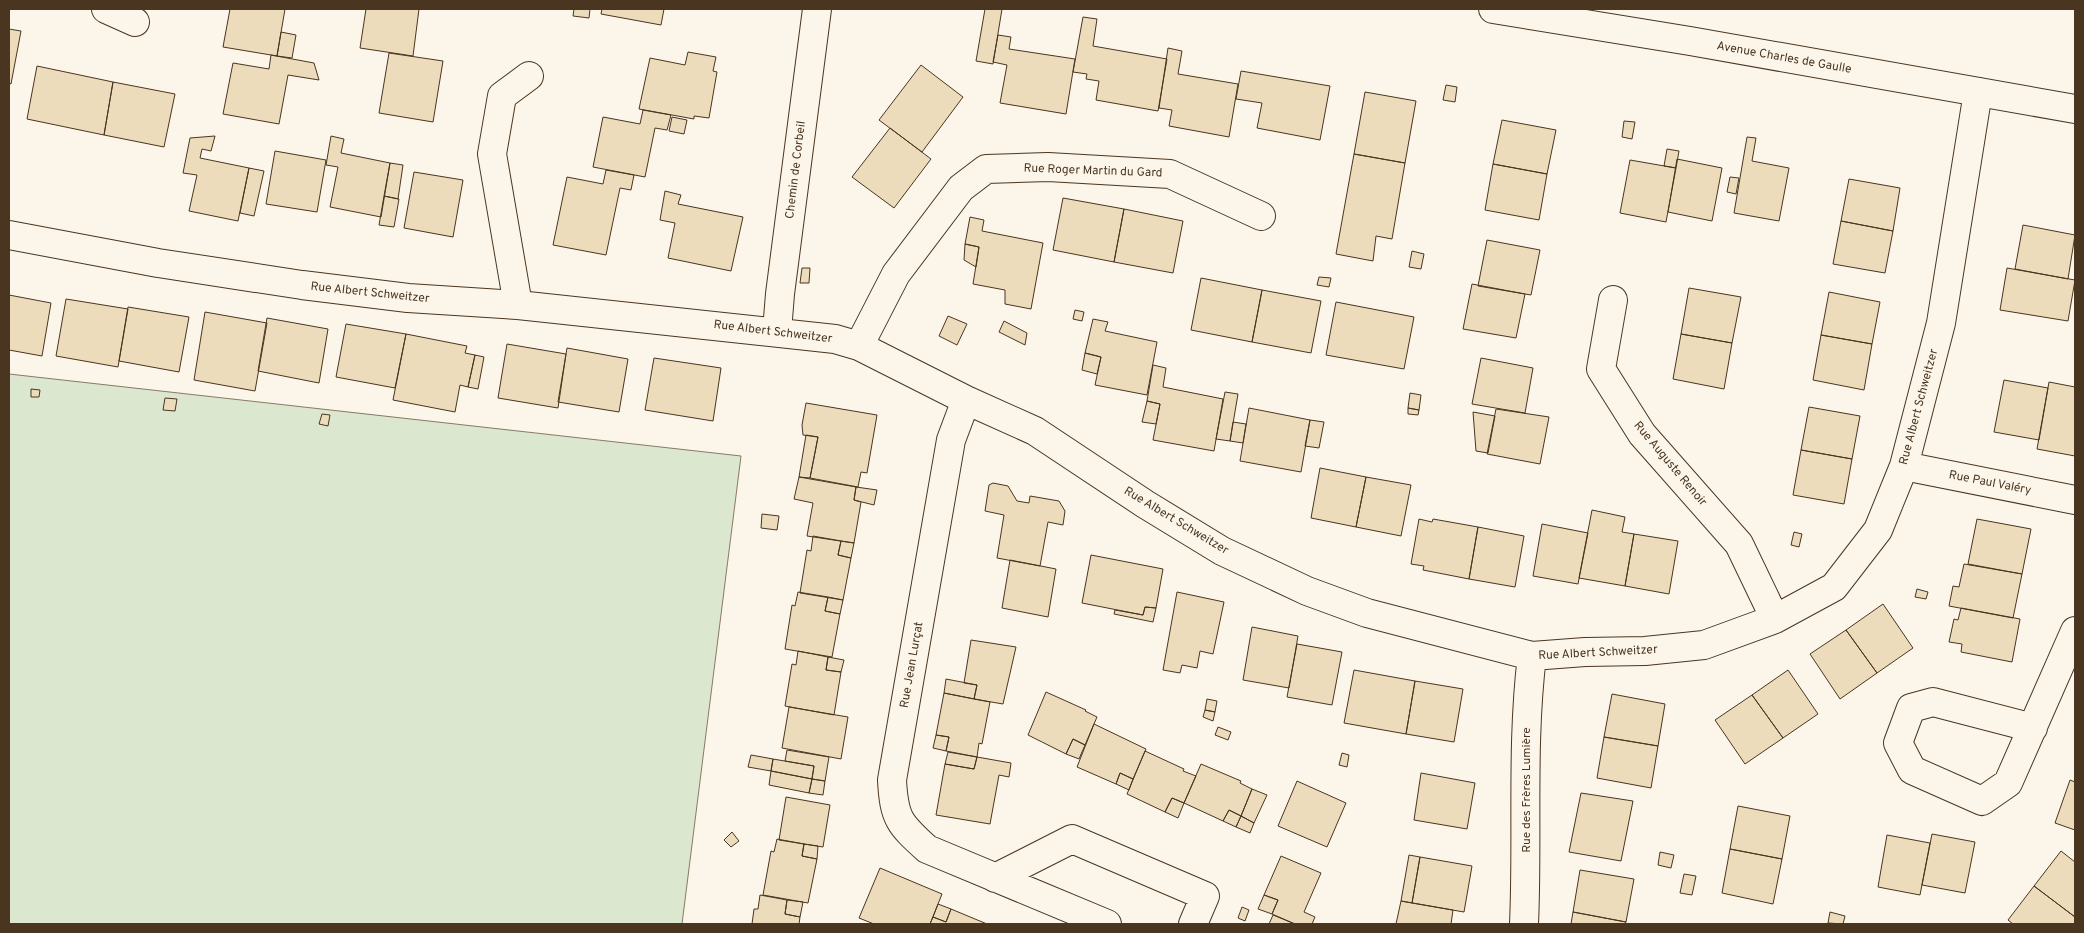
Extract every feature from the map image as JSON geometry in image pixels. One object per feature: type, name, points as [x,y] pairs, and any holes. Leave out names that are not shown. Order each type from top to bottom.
[{"type":"street","points":[[106,9],[135,22]]},
{"type":"street","name":"Chemin de Corbeil","points":[[777,331],[816,9]]},
{"type":"street","name":"Avenue Charles de Gaulle","points":[[1493,9],[2075,109]]},
{"type":"street","points":[[518,305],[492,154],[502,96],[529,76]]},
{"type":"street","name":"Rue Albert Schweitzer","points":[[9,235],[158,263],[302,285],[408,298],[518,305],[777,331],[835,339],[859,346],[966,400],[1035,431],[1145,504],[1222,551],[1307,591],[1367,613],[1532,656],[1585,652],[1645,651],[1704,645],[1775,619],[1834,587],[1878,530],[1904,466],[1941,324],[1978,92]]},
{"type":"street","name":"Rue Roger Martin du Gard","points":[[859,346],[896,274],[961,188],[986,169],[1048,167],[1170,174],[1260,216]]},
{"type":"street","name":"Rue Auguste Renoir","points":[[1612,300],[1601,369],[1642,434],[1738,544],[1775,619]]},
{"type":"street","name":"Rue Jean Lurçat","points":[[966,400],[952,440],[948,459],[892,780],[893,807],[906,830],[927,849],[1107,924]]},
{"type":"street","name":"Rue Paul Valéry","points":[[1904,466],[2075,500]]},
{"type":"street","points":[[2033,728],[1933,702],[1911,708],[1898,743],[1912,770],[1982,801],[2008,783],[2033,728],[2075,631]]},
{"type":"street","name":"Rue des Frères Lumière","points":[[1524,924],[1527,862],[1526,700],[1532,656]]},
{"type":"street","points":[[994,878],[1072,839],[1205,896],[1194,924]]},
{"type":"green space","points":[[9,374],[741,456],[682,924],[9,924]]},
{"type":"building","points":[[230,9],[285,9],[277,56],[223,47]]},
{"type":"building","points":[[366,9],[419,9],[413,56],[360,48]]},
{"type":"building","points":[[574,9],[590,9],[589,18],[573,16]]},
{"type":"building","points":[[602,9],[664,9],[661,25],[601,14]]},
{"type":"building","points":[[985,9],[1002,9],[993,64],[976,61]]},
{"type":"building","points":[[1083,17],[1097,19],[1093,46],[1167,59],[1158,111],[1096,100],[1099,81],[1086,79],[1087,74],[1073,72]]},
{"type":"building","points":[[9,29],[21,31],[11,84],[9,83]]},
{"type":"building","points":[[281,32],[296,35],[292,58],[277,56]]},
{"type":"building","points":[[998,35],[1011,37],[1009,49],[1075,59],[1066,114],[1000,103],[1007,65],[993,62]]},
{"type":"building","points":[[1168,48],[1182,51],[1178,74],[1238,84],[1229,137],[1169,126],[1172,110],[1159,108]]},
{"type":"building","points":[[688,52],[716,57],[713,71],[717,72],[709,118],[694,116],[694,119],[639,109],[650,58],[685,65]]},
{"type":"building","points":[[389,53],[443,61],[433,122],[379,113]]},
{"type":"building","points":[[271,55],[314,63],[319,80],[288,75],[279,124],[223,114],[233,63],[269,69]]},
{"type":"building","points":[[921,65],[963,97],[922,152],[879,120]]},
{"type":"building","points":[[37,66],[113,82],[104,135],[27,119]]},
{"type":"building","points":[[1241,71],[1330,86],[1320,140],[1257,128],[1262,103],[1236,99]]},
{"type":"building","points":[[113,82],[175,94],[164,147],[104,135]]},
{"type":"building","points":[[1446,85],[1457,87],[1455,102],[1443,100]]},
{"type":"building","points":[[1365,92],[1416,101],[1405,163],[1354,154]]},
{"type":"building","points":[[643,110],[671,115],[667,130],[655,128],[645,177],[593,167],[603,117],[640,124]]},
{"type":"building","points":[[672,117],[687,120],[684,134],[669,131]]},
{"type":"building","points":[[1502,120],[1556,130],[1547,174],[1493,164]]},
{"type":"building","points":[[1624,121],[1635,122],[1632,139],[1622,137]]},
{"type":"building","points":[[890,128],[931,159],[894,208],[852,177]]},
{"type":"building","points":[[215,136],[211,151],[202,149],[200,158],[249,168],[238,221],[189,211],[197,175],[183,173],[190,138]]},
{"type":"building","points":[[331,136],[344,139],[341,153],[390,163],[381,217],[330,207],[338,167],[326,165]]},
{"type":"building","points":[[1747,137],[1756,138],[1752,161],[1789,168],[1779,221],[1734,213]]},
{"type":"building","points":[[1667,149],[1679,151],[1676,168],[1664,166]]},
{"type":"building","points":[[275,151],[326,160],[317,212],[266,204]]},
{"type":"building","points":[[1354,154],[1405,163],[1392,239],[1376,236],[1373,261],[1336,254]]},
{"type":"building","points":[[1677,159],[1722,168],[1712,221],[1668,212]]},
{"type":"building","points":[[1630,160],[1676,168],[1666,222],[1620,213]]},
{"type":"building","points":[[390,163],[403,165],[398,199],[384,196]]},
{"type":"building","points":[[1493,164],[1547,174],[1539,220],[1485,210]]},
{"type":"building","points":[[249,168],[264,171],[254,216],[240,213]]},
{"type":"building","points":[[606,170],[634,175],[631,190],[620,188],[606,255],[553,245],[567,177],[603,184]]},
{"type":"building","points":[[414,172],[463,180],[453,237],[404,228]]},
{"type":"building","points":[[1730,177],[1739,178],[1736,194],[1727,192]]},
{"type":"building","points":[[1849,179],[1900,188],[1893,231],[1841,221]]},
{"type":"building","points":[[665,191],[681,195],[678,204],[743,217],[731,271],[668,258],[675,223],[660,220]]},
{"type":"building","points":[[384,196],[399,199],[394,227],[379,225]]},
{"type":"building","points":[[1063,198],[1124,209],[1114,262],[1053,250]]},
{"type":"building","points":[[1124,209],[1183,221],[1173,273],[1114,262]]},
{"type":"building","points":[[970,217],[984,220],[982,231],[1043,243],[1031,309],[1005,304],[1005,290],[973,284],[979,247],[965,244]]},
{"type":"building","points":[[1841,221],[1893,231],[1885,273],[1833,264]]},
{"type":"building","points":[[2023,225],[2075,235],[2068,279],[2015,269]]},
{"type":"building","points":[[1487,240],[1540,250],[1531,295],[1478,286]]},
{"type":"building","points":[[965,244],[979,247],[976,267],[964,260]]},
{"type":"building","points":[[1412,251],[1424,254],[1421,269],[1409,267]]},
{"type":"building","points":[[802,268],[810,268],[809,283],[800,283]]},
{"type":"building","points":[[2007,268],[2075,280],[2068,321],[2000,310]]},
{"type":"building","points":[[1319,277],[1331,278],[1329,287],[1317,285]]},
{"type":"building","points":[[1201,278],[1262,290],[1252,342],[1191,330]]},
{"type":"building","points":[[1472,284],[1525,294],[1516,338],[1463,329]]},
{"type":"building","points":[[1689,288],[1741,297],[1732,343],[1681,334]]},
{"type":"building","points":[[1262,290],[1321,301],[1311,353],[1252,342]]},
{"type":"building","points":[[1829,292],[1880,302],[1872,344],[1821,335]]},
{"type":"building","points":[[9,295],[51,303],[42,356],[9,350]]},
{"type":"building","points":[[66,299],[128,309],[118,367],[56,356]]},
{"type":"building","points":[[1336,302],[1414,317],[1404,369],[1326,355]]},
{"type":"building","points":[[128,307],[189,317],[179,372],[119,361]]},
{"type":"building","points":[[1075,310],[1084,312],[1082,321],[1073,319]]},
{"type":"building","points":[[205,312],[267,323],[255,391],[194,380]]},
{"type":"building","points":[[948,316],[967,324],[957,345],[939,336]]},
{"type":"building","points":[[267,318],[328,329],[319,383],[258,371]]},
{"type":"building","points":[[1093,319],[1108,322],[1105,331],[1157,342],[1147,395],[1095,385],[1101,357],[1085,353]]},
{"type":"building","points":[[1004,321],[1027,333],[1025,345],[999,332]]},
{"type":"building","points":[[346,324],[406,334],[395,388],[336,377]]},
{"type":"building","points":[[406,334],[467,346],[465,353],[475,355],[468,387],[460,385],[455,412],[393,400]]},
{"type":"building","points":[[1681,334],[1732,343],[1724,389],[1673,379]]},
{"type":"building","points":[[1821,335],[1872,344],[1864,390],[1813,380]]},
{"type":"building","points":[[507,344],[566,354],[558,408],[498,398]]},
{"type":"building","points":[[567,348],[628,359],[619,412],[558,402]]},
{"type":"building","points":[[1085,353],[1101,357],[1097,374],[1082,370]]},
{"type":"building","points":[[475,355],[484,357],[478,389],[468,387]]},
{"type":"building","points":[[654,358],[721,368],[713,421],[645,410]]},
{"type":"building","points":[[1481,358],[1533,368],[1525,413],[1472,404]]},
{"type":"building","points":[[1153,365],[1166,368],[1163,387],[1223,399],[1214,451],[1153,440],[1160,404],[1147,401]]},
{"type":"building","points":[[2004,380],[2048,388],[2039,440],[1994,432]]},
{"type":"building","points":[[2049,382],[2075,387],[2075,456],[2037,449]]},
{"type":"building","points":[[31,389],[40,390],[39,397],[31,397]]},
{"type":"building","points":[[1225,392],[1238,394],[1230,441],[1216,439]]},
{"type":"building","points":[[1410,393],[1421,395],[1419,410],[1408,408]]},
{"type":"building","points":[[165,398],[177,399],[175,411],[163,410]]},
{"type":"building","points":[[1147,401],[1160,404],[1156,424],[1142,422]]},
{"type":"building","points":[[806,403],[877,415],[867,473],[861,472],[858,487],[810,478],[818,437],[803,435],[802,425]]},
{"type":"building","points":[[1809,407],[1860,416],[1852,459],[1801,450]]},
{"type":"building","points":[[1249,408],[1310,420],[1301,472],[1240,461]]},
{"type":"building","points":[[1408,408],[1419,410],[1418,415],[1408,414]]},
{"type":"building","points":[[1496,409],[1549,417],[1540,464],[1487,454]]},
{"type":"building","points":[[1473,412],[1495,416],[1488,453],[1476,451]]},
{"type":"building","points":[[322,414],[330,415],[328,426],[319,424]]},
{"type":"building","points":[[1310,420],[1324,422],[1319,448],[1305,446]]},
{"type":"building","points":[[1233,422],[1246,424],[1243,443],[1230,441]]},
{"type":"building","points":[[806,435],[818,437],[810,478],[799,477]]},
{"type":"building","points":[[1801,450],[1852,459],[1844,504],[1793,495]]},
{"type":"building","points":[[1320,468],[1366,477],[1356,527],[1311,518]]},
{"type":"building","points":[[799,477],[856,487],[854,500],[861,502],[854,543],[807,536],[813,503],[794,499]]},
{"type":"building","points":[[1366,477],[1411,485],[1401,536],[1356,527]]},
{"type":"building","points":[[993,483],[1008,486],[1017,501],[1029,503],[1030,496],[1059,501],[1065,511],[1063,525],[1048,522],[1040,566],[997,558],[1004,515],[985,511],[989,485]]},
{"type":"building","points":[[856,487],[877,490],[874,505],[854,500]]},
{"type":"building","points":[[1592,510],[1625,517],[1622,532],[1634,534],[1625,586],[1579,578]]},
{"type":"building","points":[[762,514],[779,516],[777,530],[761,528]]},
{"type":"building","points":[[1419,519],[1432,522],[1433,519],[1478,527],[1469,579],[1423,570],[1424,566],[1411,564]]},
{"type":"building","points":[[1977,519],[2031,529],[2022,574],[1968,564]]},
{"type":"building","points":[[1542,524],[1588,533],[1578,584],[1533,576]]},
{"type":"building","points":[[1478,527],[1524,536],[1515,587],[1469,579]]},
{"type":"building","points":[[1794,532],[1802,534],[1799,547],[1791,545]]},
{"type":"building","points":[[1634,534],[1678,541],[1669,594],[1625,586]]},
{"type":"building","points":[[813,536],[841,541],[838,555],[851,558],[843,600],[800,593],[807,550],[811,551]]},
{"type":"building","points":[[841,541],[854,543],[851,558],[838,555]]},
{"type":"building","points":[[1091,555],[1163,569],[1156,608],[1145,607],[1143,615],[1082,603]]},
{"type":"building","points":[[1010,560],[1056,569],[1048,617],[1002,608]]},
{"type":"building","points":[[1964,564],[2022,574],[2013,618],[1949,606],[1953,586],[1959,587]]},
{"type":"building","points":[[1917,589],[1928,592],[1926,599],[1915,597]]},
{"type":"building","points":[[798,592],[828,597],[825,611],[840,614],[832,657],[785,649],[792,605],[795,606]]},
{"type":"building","points":[[1177,592],[1224,602],[1213,654],[1200,651],[1197,668],[1182,665],[1180,673],[1163,670]]},
{"type":"building","points":[[828,597],[843,600],[840,614],[825,611]]},
{"type":"building","points":[[1883,604],[1913,648],[1877,673],[1846,630]]},
{"type":"building","points":[[1145,607],[1156,608],[1153,622],[1114,614],[1115,610],[1143,615]]},
{"type":"building","points":[[1961,608],[2020,619],[2012,662],[1961,652],[1962,644],[1949,642],[1954,619],[1958,620]]},
{"type":"building","points":[[1252,627],[1298,636],[1289,688],[1243,680]]},
{"type":"building","points":[[1846,630],[1877,673],[1840,699],[1810,654]]},
{"type":"building","points":[[971,640],[1016,647],[1003,704],[974,699],[977,685],[964,683]]},
{"type":"building","points":[[1297,644],[1342,652],[1332,705],[1287,697]]},
{"type":"building","points":[[798,651],[828,657],[826,670],[841,672],[834,715],[785,706],[792,664],[796,665]]},
{"type":"building","points":[[828,657],[844,660],[841,672],[826,670]]},
{"type":"building","points":[[1354,670],[1415,681],[1406,734],[1344,723]]},
{"type":"building","points":[[1788,670],[1818,714],[1783,738],[1752,695]]},
{"type":"building","points":[[946,679],[977,685],[974,699],[944,693]]},
{"type":"building","points":[[1415,681],[1463,689],[1454,742],[1406,734]]},
{"type":"building","points":[[1046,692],[1097,717],[1085,745],[1073,739],[1066,754],[1028,735]]},
{"type":"building","points":[[944,693],[990,702],[982,744],[979,743],[977,757],[946,751],[949,737],[936,735]]},
{"type":"building","points":[[1612,694],[1665,704],[1658,746],[1604,737]]},
{"type":"building","points":[[1752,695],[1783,738],[1745,764],[1715,720]]},
{"type":"building","points":[[1207,699],[1217,701],[1215,712],[1205,710]]},
{"type":"building","points":[[789,707],[848,717],[841,759],[782,748]]},
{"type":"building","points":[[1205,710],[1215,712],[1213,721],[1203,717]]},
{"type":"building","points":[[1094,724],[1146,749],[1133,779],[1120,773],[1116,784],[1077,767]]},
{"type":"building","points":[[1218,727],[1231,732],[1228,740],[1215,735]]},
{"type":"building","points":[[936,735],[949,737],[946,751],[933,748]]},
{"type":"building","points":[[1604,737],[1658,746],[1651,788],[1597,778]]},
{"type":"building","points":[[1073,739],[1085,745],[1079,759],[1066,754]]},
{"type":"building","points":[[787,750],[829,757],[825,781],[812,779],[814,766],[785,761]]},
{"type":"building","points":[[1145,751],[1196,776],[1184,803],[1172,798],[1165,812],[1127,794]]},
{"type":"building","points":[[948,752],[977,757],[974,769],[945,764]]},
{"type":"building","points":[[1342,753],[1349,755],[1347,767],[1339,765]]},
{"type":"building","points":[[751,755],[773,759],[771,771],[748,767]]},
{"type":"building","points":[[977,757],[1011,763],[1009,777],[999,775],[990,824],[936,815],[945,764],[974,769]]},
{"type":"building","points":[[773,759],[814,766],[812,779],[771,771]]},
{"type":"building","points":[[1201,764],[1241,781],[1240,783],[1252,789],[1241,816],[1229,810],[1223,821],[1184,803]]},
{"type":"building","points":[[771,771],[812,779],[809,793],[769,785]]},
{"type":"building","points":[[1120,773],[1133,779],[1129,790],[1116,784]]},
{"type":"building","points":[[1421,773],[1475,783],[1467,829],[1414,820]]},
{"type":"building","points":[[812,779],[825,781],[823,795],[809,793]]},
{"type":"building","points":[[2070,780],[2075,782],[2075,830],[2055,823]]},
{"type":"building","points":[[1297,781],[1346,803],[1327,847],[1278,826]]},
{"type":"building","points":[[1252,789],[1267,795],[1254,823],[1241,816]]},
{"type":"building","points":[[1581,793],[1633,801],[1621,861],[1569,852]]},
{"type":"building","points":[[786,797],[830,805],[823,847],[779,840]]},
{"type":"building","points":[[1172,798],[1184,803],[1178,818],[1165,812]]},
{"type":"building","points":[[1738,806],[1790,816],[1782,859],[1730,849]]},
{"type":"building","points":[[1229,810],[1241,816],[1236,827],[1223,821]]},
{"type":"building","points":[[1241,816],[1254,823],[1250,833],[1236,827]]},
{"type":"building","points":[[732,832],[739,841],[731,847],[724,840]]},
{"type":"building","points":[[1932,834],[1975,842],[1965,893],[1922,885]]},
{"type":"building","points":[[1887,835],[1930,843],[1920,895],[1878,887]]},
{"type":"building","points":[[777,839],[804,844],[802,856],[817,859],[808,903],[763,895],[771,851],[774,852]]},
{"type":"building","points":[[804,844],[818,846],[817,859],[802,856]]},
{"type":"building","points":[[1730,849],[1782,859],[1773,904],[1722,893]]},
{"type":"building","points":[[2061,851],[2075,862],[2075,917],[2034,886]]},
{"type":"building","points":[[1660,852],[1674,855],[1671,868],[1658,865]]},
{"type":"building","points":[[1409,855],[1420,857],[1412,903],[1401,901]]},
{"type":"building","points":[[1281,856],[1321,873],[1304,912],[1315,917],[1312,924],[1295,924],[1272,914],[1278,900],[1264,895]]},
{"type":"building","points":[[1420,857],[1472,866],[1464,912],[1412,903]]},
{"type":"building","points":[[880,868],[942,894],[930,924],[874,924],[859,918]]},
{"type":"building","points":[[1580,870],[1634,879],[1626,922],[1573,912]]},
{"type":"building","points":[[1684,874],[1696,876],[1692,895],[1680,893]]},
{"type":"building","points":[[2034,886],[2075,917],[2075,924],[2013,924],[2008,920]]},
{"type":"building","points":[[760,895],[787,900],[785,914],[800,917],[799,924],[752,924],[754,909],[758,909]]},
{"type":"building","points":[[1264,895],[1278,900],[1272,914],[1258,909]]},
{"type":"building","points":[[787,900],[803,902],[800,917],[785,914]]},
{"type":"building","points":[[1401,901],[1453,910],[1451,924],[1396,924]]},
{"type":"building","points":[[938,904],[951,909],[946,922],[933,917]]},
{"type":"building","points":[[1242,907],[1249,910],[1245,921],[1238,918]]},
{"type":"building","points":[[951,909],[987,924],[930,924],[933,917],[946,922]]},
{"type":"building","points":[[1573,912],[1626,922],[1625,924],[1571,924]]},
{"type":"building","points":[[1830,912],[1845,916],[1843,924],[1828,923]]},
{"type":"building","points":[[1273,915],[1295,924],[1269,924]]}]
